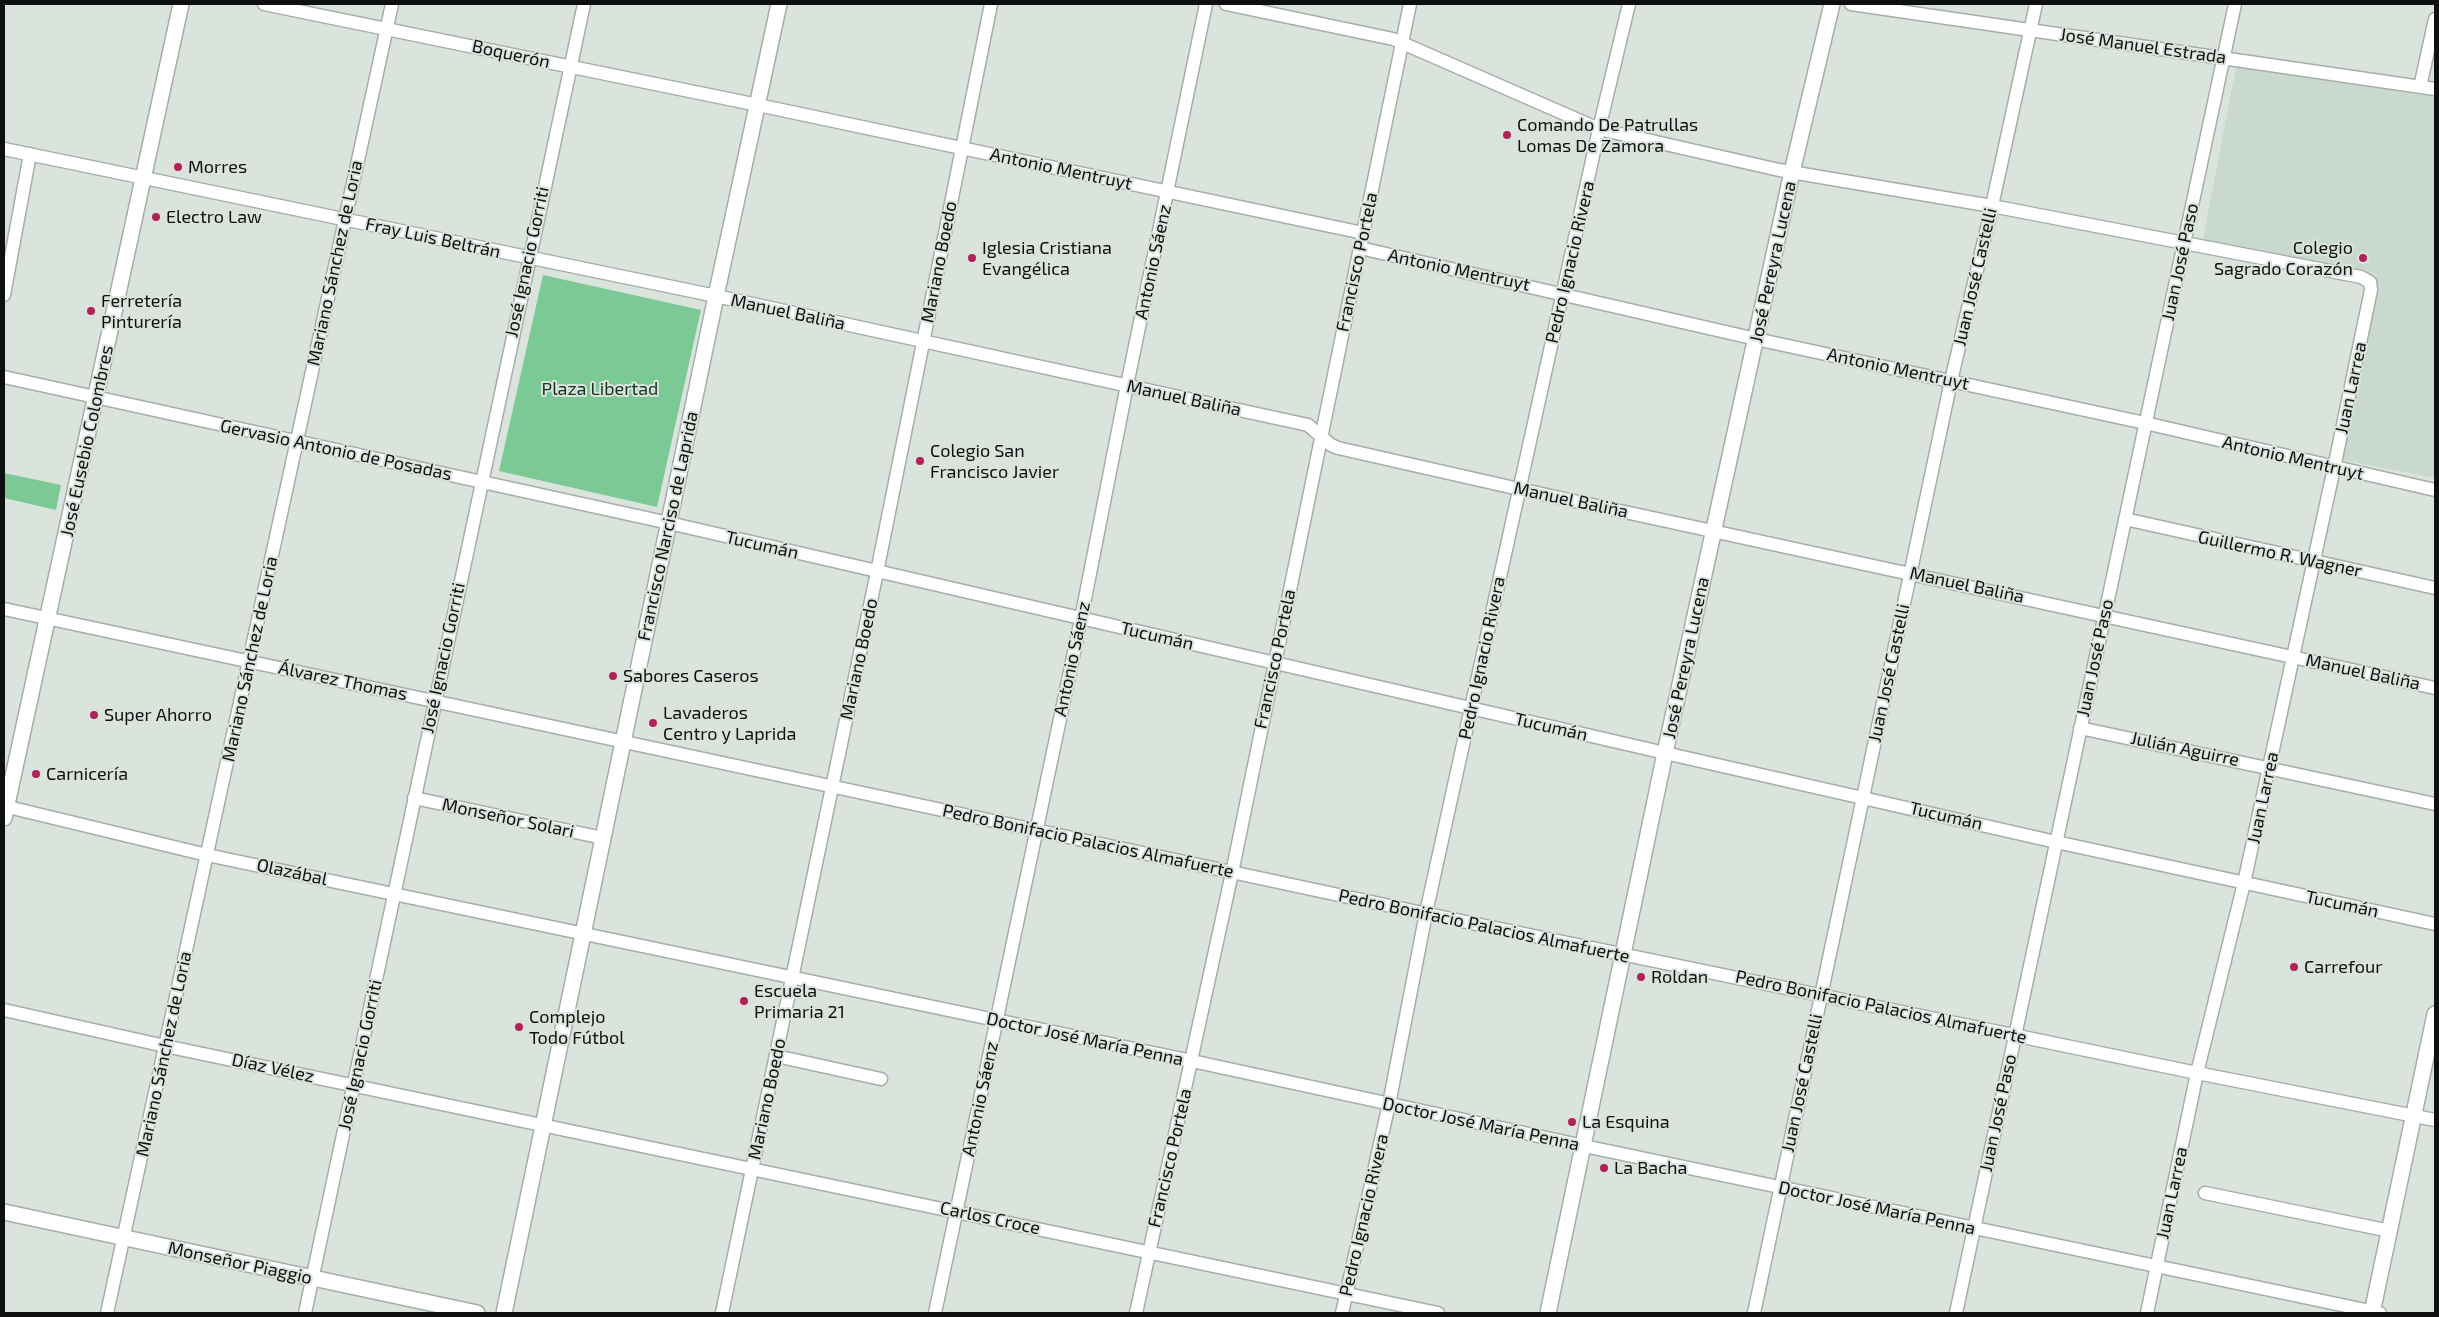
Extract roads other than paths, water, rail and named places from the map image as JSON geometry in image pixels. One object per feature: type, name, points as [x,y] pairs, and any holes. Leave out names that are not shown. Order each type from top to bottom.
[{"type":"street","name":"José Eusebio Colombres","points":[[5,810],[97,398],[181,4]]},
{"type":"street","name":"Boquerón","points":[[264,4],[758,105]]},
{"type":"street","name":"Mariano Sánchez de Loria","points":[[108,1313],[392,4]]},
{"type":"street","name":"José Ignacio Gorriti","points":[[305,1313],[528,257],[584,4]]},
{"type":"street","name":"Francisco Narciso de Laprida","points":[[504,1313],[602,838],[779,4]]},
{"type":"street","name":"Mariano Boedo","points":[[722,1313],[877,572],[991,4]]},
{"type":"street","name":"Antonio Sáenz","points":[[935,1313],[1081,619],[1206,4]]},
{"type":"street","points":[[1226,4],[1402,42],[1599,129],[1792,172],[1992,206],[2184,244]]},
{"type":"street","name":"Francisco Portela","points":[[1136,1313],[1232,873],[1410,4]]},
{"type":"street","name":"Pedro Ignacio Rivera","points":[[1342,1313],[1389,1104],[1426,913],[1599,129],[1629,4]]},
{"type":"street","name":"José Pereyra Lucena","points":[[1548,1313],[1665,753],[1792,172],[1832,4]]},
{"type":"street","name":"José Manuel Estrada","points":[[1851,4],[2435,89]]},
{"type":"street","name":"Juan José Castelli","points":[[1754,1313],[1951,381],[1992,206],[2036,4]]},
{"type":"street","name":"Juan José Paso","points":[[1956,1313],[2235,4]]},
{"type":"street","points":[[2420,87],[2435,19]]},
{"type":"street","name":"Antonio Mentruyt","points":[[758,105],[1363,233]]},
{"type":"street","name":"Fray Luis Beltrán","points":[[4,149],[716,296]]},
{"type":"street","points":[[4,294],[30,154]]},
{"type":"street","name":"Juan Larrea","points":[[2147,1313],[2197,1073],[2244,884],[2371,290],[2370,282],[2360,277],[2184,244]]},
{"type":"street","name":"Antonio Mentruyt","points":[[1360,248],[1563,293],[1756,339],[2145,423],[2435,490]]},
{"type":"street","name":"Manuel Baliña","points":[[716,296],[1308,425],[1330,445],[1338,448],[2435,688]]},
{"type":"street","name":"Gervasio Antonio de Posadas","points":[[4,377],[669,523]]},
{"type":"street","name":"Guillermo R. Wagner","points":[[2125,520],[2435,588]]},
{"type":"street","name":"Tucumán","points":[[669,523],[2056,842],[2435,924]]},
{"type":"street","name":"Álvarez Thomas","points":[[4,609],[623,742]]},
{"type":"street","name":"Julián Aguirre","points":[[2080,728],[2435,804]]},
{"type":"street","name":"Pedro Bonifacio Palacios Almafuerte","points":[[623,742],[1232,873],[2197,1073],[2435,1120]]},
{"type":"street","name":"Monseñor Solari","points":[[414,798],[602,838]]},
{"type":"street","name":"Olazábal","points":[[5,810],[582,934]]},
{"type":"street","name":"Doctor José María Penna","points":[[582,934],[1192,1061],[1780,1188],[2375,1313]]},
{"type":"street","name":"Díaz Vélez","points":[[4,1010],[166,1046],[542,1124]]},
{"type":"street","points":[[2375,1313],[2435,1014]]},
{"type":"street","points":[[776,1056],[881,1079]]},
{"type":"street","name":"Carlos Croce","points":[[542,1124],[1438,1313]]},
{"type":"street","points":[[2205,1194],[2390,1231]]},
{"type":"street","name":"Monseñor Piaggio","points":[[4,1212],[477,1313]]},
{"type":"place","name":"Comando De Patrullas Lomas De Zamora","points":[[1507,135]]},
{"type":"place","name":"Morres","points":[[178,167]]},
{"type":"place","name":"Electro Law","points":[[156,217]]},
{"type":"place","name":"Iglesia Cristiana Evangélica","points":[[972,258]]},
{"type":"place","name":"Colegio Sagrado Corazón","points":[[2363,258]]},
{"type":"place","name":"Ferretería Pinturería","points":[[91,311]]},
{"type":"place","name":"Colegio San Francisco Javier","points":[[920,461]]},
{"type":"place","name":"Sabores Caseros","points":[[613,676]]},
{"type":"place","name":"Super Ahorro","points":[[94,715]]},
{"type":"place","name":"Lavaderos Centro y Laprida","points":[[653,723]]},
{"type":"place","name":"Carnicería","points":[[36,774]]},
{"type":"place","name":"Carrefour","points":[[2294,967]]},
{"type":"place","name":"Roldan","points":[[1641,977]]},
{"type":"place","name":"Escuela Primaria 21","points":[[744,1001]]},
{"type":"place","name":"Complejo Todo Fútbol","points":[[519,1027]]},
{"type":"place","name":"La Esquina","points":[[1572,1122]]},
{"type":"place","name":"La Bacha","points":[[1604,1168]]},
{"type":"park label","name":"Plaza Libertad","points":[[600,389]]}]
